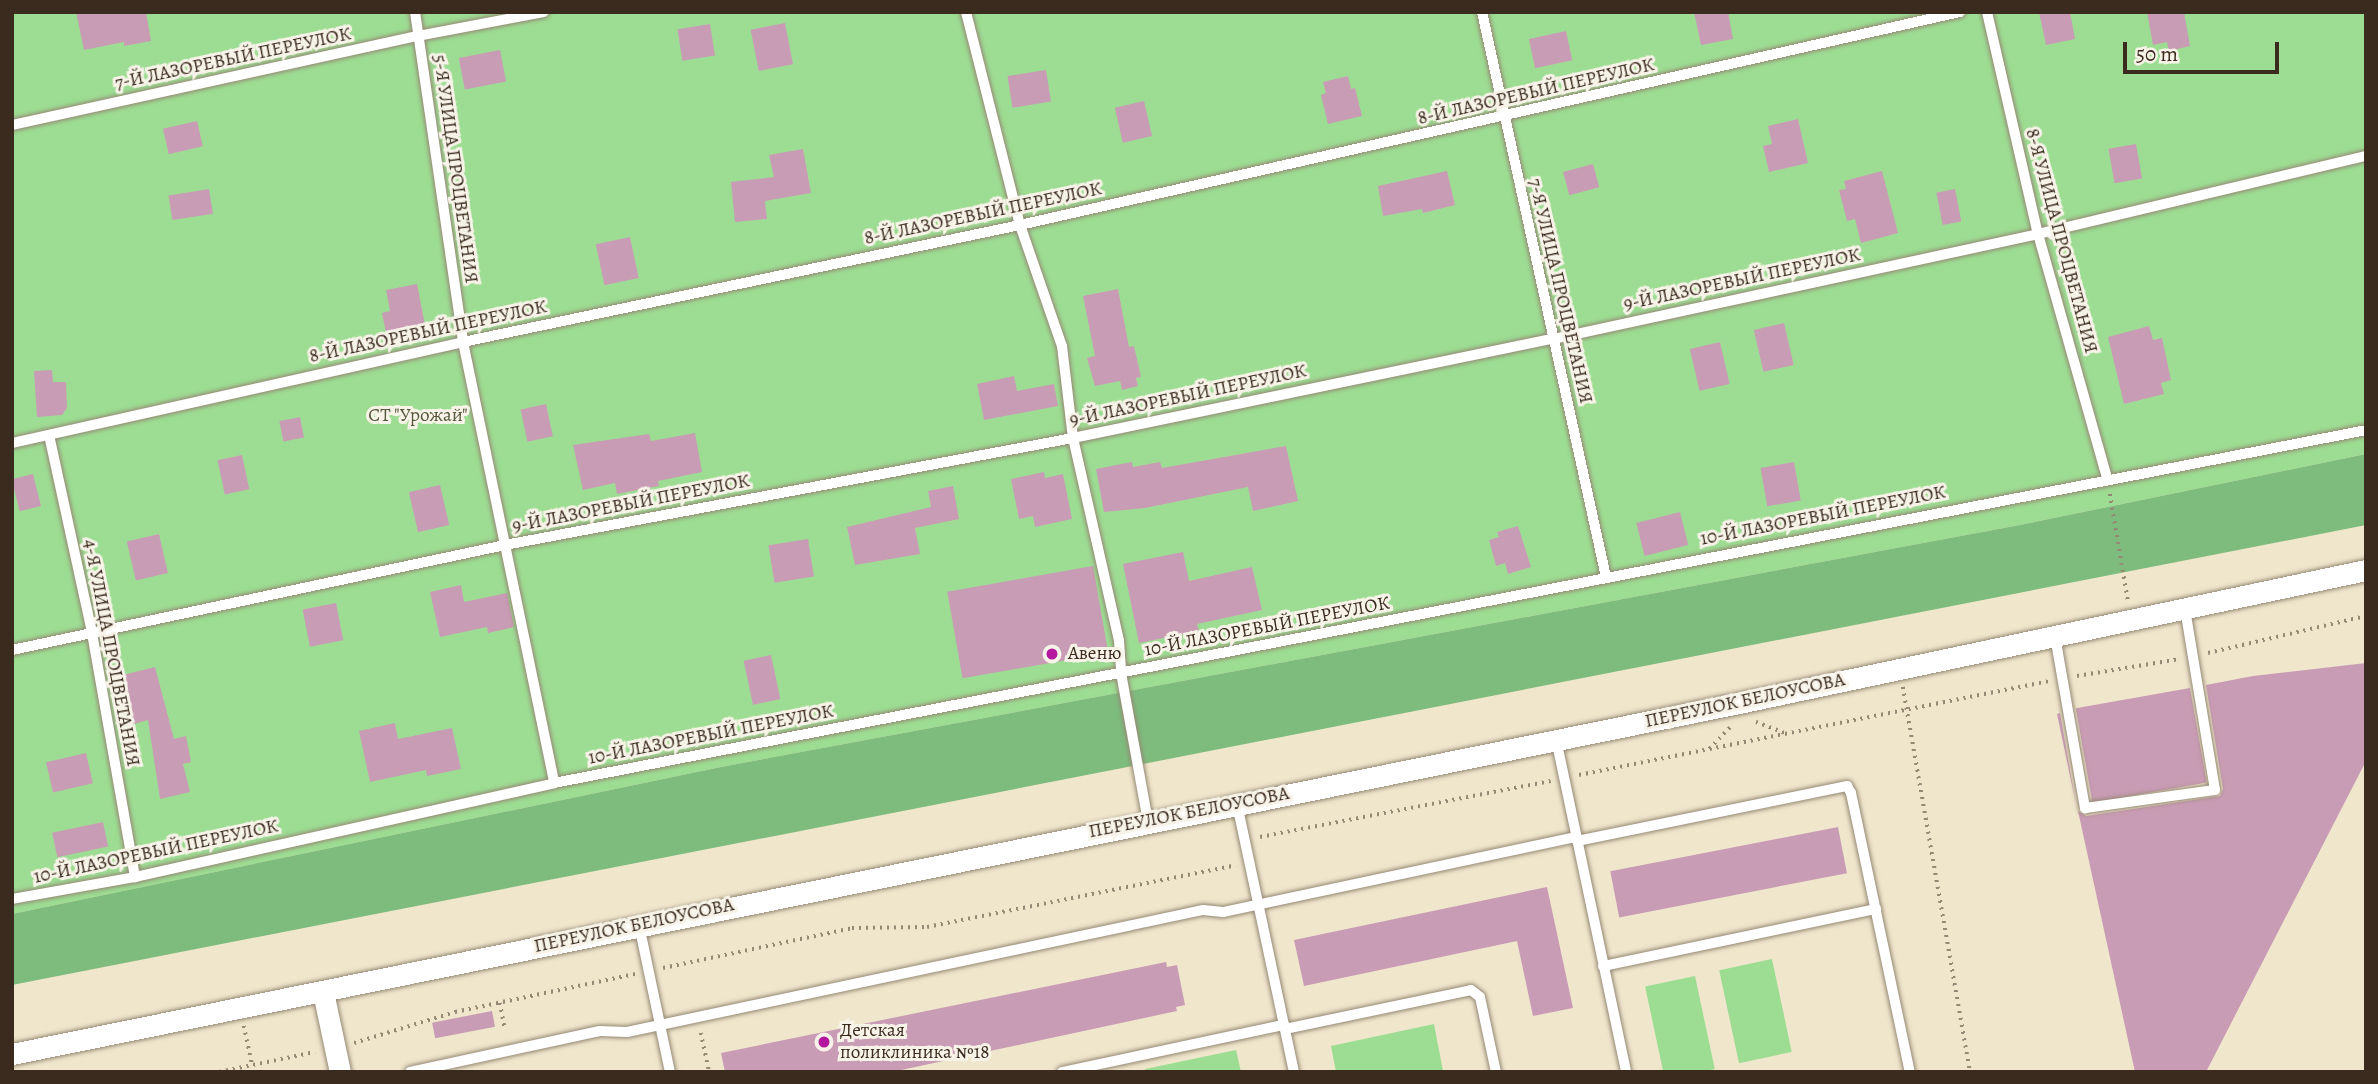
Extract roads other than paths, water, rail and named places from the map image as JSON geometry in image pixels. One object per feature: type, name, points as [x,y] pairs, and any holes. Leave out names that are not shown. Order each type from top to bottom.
[{"type":"street","name":"ПЕРЕУЛОК БЕЛОУСОВА","points":[[12,1054],[1556,739],[2366,570]]},
{"type":"street","points":[[323,992],[340,1072]]},
{"type":"lane","name":"5-Я УЛИЦА ПРОЦВЕТАНИЯ","points":[[415,12],[463,342],[554,783]]},
{"type":"lane","name":"7-Й ЛАЗОРЕВЫЙ ПЕРЕУЛОК","points":[[12,125],[418,36],[544,12]]},
{"type":"lane","points":[[966,12],[1020,225],[1062,346],[1073,438],[1119,641],[1121,673],[1148,822]]},
{"type":"lane","name":"7-Я УЛИЦА ПРОЦВЕТАНИЯ","points":[[1482,12],[1606,577]]},
{"type":"lane","name":"8-Й ЛАЗОРЕВЫЙ ПЕРЕУЛОК","points":[[12,443],[463,342],[1020,225],[1959,12]]},
{"type":"lane","name":"8-Я УЛИЦА ПРОЦВЕТАНИЯ","points":[[1987,12],[2038,234],[2107,478]]},
{"type":"lane","name":"9-Й ЛАЗОРЕВЫЙ ПЕРЕУЛОК","points":[[12,650],[505,545],[1073,438],[1553,339],[2038,234],[2366,156]]},
{"type":"lane","name":"10-Й ЛАЗОРЕВЫЙ ПЕРЕУЛОК","points":[[12,899],[135,877],[554,783],[2107,478],[2366,430]]},
{"type":"lane","name":"4-Я УЛИЦА ПРОЦВЕТАНИЯ","points":[[49,435],[92,633],[135,877]]},
{"type":"lane","points":[[2055,636],[2085,808],[2215,790],[2185,608]]},
{"type":"lane","points":[[1556,739],[1626,1072]]},
{"type":"lane","points":[[410,1072],[600,1031],[627,1032],[1203,910],[1223,912],[1847,786],[1851,793],[1909,1072]]},
{"type":"lane","points":[[1237,804],[1294,1072]]},
{"type":"lane","points":[[1604,966],[1876,909]]},
{"type":"lane","points":[[639,925],[670,1072]]},
{"type":"lane","points":[[1062,1072],[1471,990],[1480,997],[1496,1072]]},
{"type":"place","name":"Авеню","points":[[1052,654]]},
{"type":"place","name":"Детская поликлиника №18","points":[[824,1042]]},
{"type":"park label","name":"СТ \"Урожай\"","points":[[418,416]]}]
